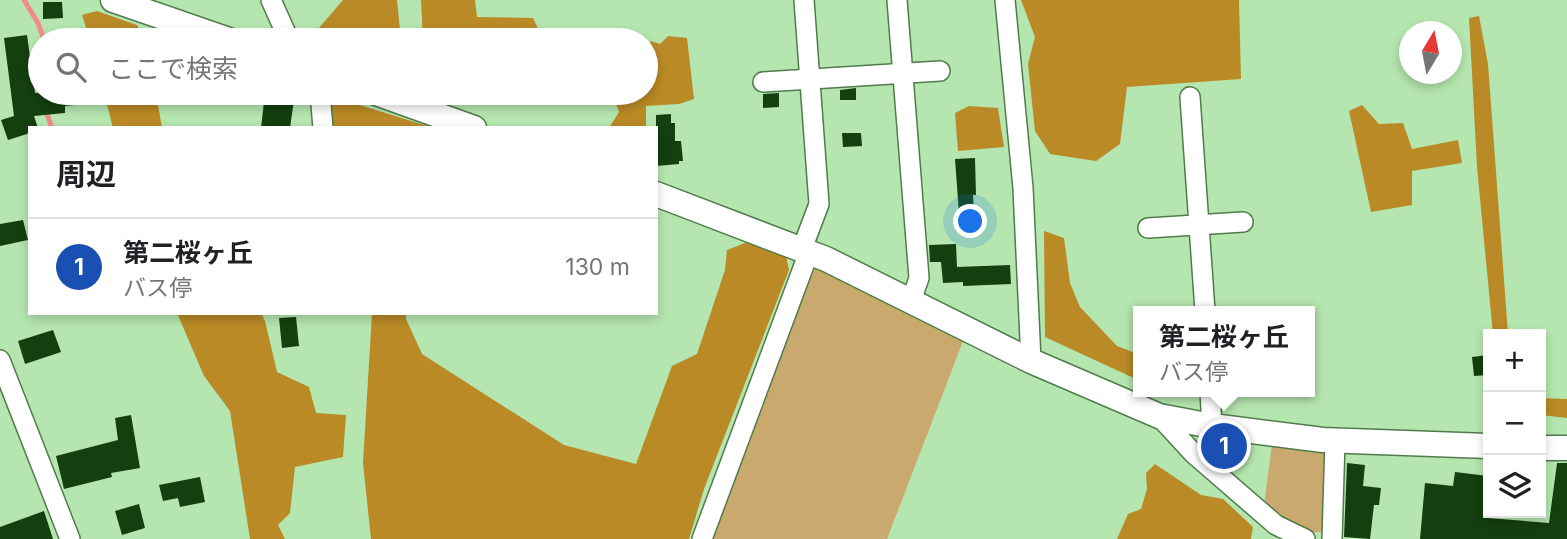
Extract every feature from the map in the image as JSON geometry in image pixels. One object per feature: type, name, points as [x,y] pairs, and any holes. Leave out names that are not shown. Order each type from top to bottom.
[{"type":"street","points":[[113,0],[194,28]]},
{"type":"street","points":[[271,0],[284,28]]},
{"type":"street","points":[[702,539],[819,204],[803,0]]},
{"type":"street","points":[[897,0],[919,278],[911,301]]},
{"type":"street","points":[[1005,0],[1023,188],[1031,361]]},
{"type":"street","points":[[763,82],[940,71]]},
{"type":"street","points":[[1190,97],[1205,306]]},
{"type":"street","points":[[321,105],[324,126]]},
{"type":"street","points":[[410,105],[468,126]]},
{"type":"street","points":[[658,195],[805,250],[1031,361],[1159,416],[1212,426],[1335,441],[1483,446]]},
{"type":"street","points":[[1149,228],[1243,222]]},
{"type":"street","points":[[0,360],[70,539]]},
{"type":"street","points":[[1210,397],[1212,426]]},
{"type":"street","points":[[1159,416],[1194,454],[1276,525],[1305,539]]},
{"type":"street","points":[[1332,539],[1335,441]]},
{"type":"street","points":[[1546,448],[1567,448]]},
{"type":"shaded area","points":[[343,0],[397,0],[400,28],[319,28]]},
{"type":"shaded area","points":[[421,0],[475,0],[477,17],[533,18],[538,28],[422,28]]},
{"type":"shaded area","points":[[1021,0],[1239,0],[1241,79],[1127,87],[1120,144],[1096,161],[1050,154],[1035,131],[1028,64],[1035,37]]},
{"type":"shaded area","points":[[97,11],[137,25],[138,28],[86,28],[82,15]]},
{"type":"shaded area","points":[[1479,16],[1488,64],[1508,329],[1493,329],[1477,167],[1469,18]]},
{"type":"shaded area","points":[[668,36],[687,38],[694,99],[679,104],[646,106],[646,126],[610,126],[619,112],[617,105],[658,105],[658,43]]},
{"type":"shaded area","points":[[107,105],[158,105],[162,126],[112,126]]},
{"type":"shaded area","points":[[318,105],[360,105],[428,126],[321,126]]},
{"type":"shaded area","points":[[1362,105],[1379,124],[1403,123],[1412,149],[1458,140],[1462,163],[1412,171],[1412,205],[1371,212],[1349,111]]},
{"type":"shaded area","points":[[969,106],[998,108],[1004,147],[958,151],[955,113]]},
{"type":"shaded area","points":[[1044,231],[1064,238],[1070,283],[1080,307],[1117,346],[1133,352],[1133,378],[1045,337]]},
{"type":"shaded area","points":[[750,241],[786,256],[789,270],[704,489],[689,539],[371,539],[363,463],[372,315],[406,315],[422,354],[564,445],[636,464],[672,366],[697,354],[725,270],[727,250]]},
{"type":"shaded area","points":[[814,267],[965,336],[887,539],[713,539]]},
{"type":"shaded area","points":[[178,315],[262,315],[277,372],[309,387],[316,413],[346,415],[343,457],[295,467],[290,513],[278,525],[285,539],[250,539],[230,411],[204,376]]},
{"type":"shaded area","points":[[1546,398],[1567,399],[1567,418],[1546,416]]},
{"type":"shaded area","points":[[1272,444],[1320,449],[1329,459],[1323,529],[1320,532],[1298,528],[1264,506]]},
{"type":"shaded area","points":[[1155,464],[1201,495],[1223,499],[1253,527],[1251,539],[1117,539],[1128,514],[1141,509],[1147,489],[1146,473]]},
{"type":"building","points":[[43,2],[62,2],[63,18],[43,19]]},
{"type":"building","points":[[27,35],[28,105],[75,105],[65,106],[65,113],[34,116],[37,126],[28,126],[28,134],[8,140],[1,120],[14,116],[4,38]]},
{"type":"building","points":[[856,88],[856,100],[840,100],[840,90]]},
{"type":"building","points":[[779,93],[779,107],[763,108],[763,94]]},
{"type":"building","points":[[264,105],[293,105],[290,126],[261,126]]},
{"type":"building","points":[[671,114],[671,123],[675,123],[675,141],[681,141],[683,161],[679,161],[679,164],[658,166],[656,115]]},
{"type":"building","points":[[842,133],[861,133],[862,146],[843,147]]},
{"type":"building","points":[[975,158],[974,212],[959,213],[955,159]]},
{"type":"building","points":[[23,220],[28,240],[0,246],[0,224]]},
{"type":"building","points":[[956,244],[957,267],[1010,265],[1011,284],[963,286],[963,282],[943,283],[941,262],[930,262],[929,245]]},
{"type":"building","points":[[296,317],[299,346],[282,348],[279,318]]},
{"type":"building","points":[[53,330],[61,352],[25,364],[18,341]]},
{"type":"building","points":[[1483,356],[1483,375],[1474,376],[1472,357]]},
{"type":"building","points":[[131,415],[140,468],[111,473],[112,477],[64,489],[56,456],[118,440],[115,418]]},
{"type":"building","points":[[1347,463],[1365,465],[1363,486],[1381,488],[1379,505],[1374,505],[1370,539],[1344,537]]},
{"type":"building","points":[[1557,463],[1567,463],[1567,539],[1420,539],[1425,483],[1453,486],[1455,472],[1483,475],[1483,518],[1549,523]]},
{"type":"building","points":[[200,477],[205,502],[180,507],[178,498],[163,501],[159,485]]},
{"type":"building","points":[[139,504],[145,528],[122,535],[115,511]]},
{"type":"building","points":[[44,511],[53,539],[0,539],[0,527]]},
{"type":"waterway","points":[[24,0],[40,28]]},
{"type":"waterway","points":[[46,111],[51,126]]},
{"type":"place","name":"第二桜ヶ丘","points":[[1224,446]]}]
